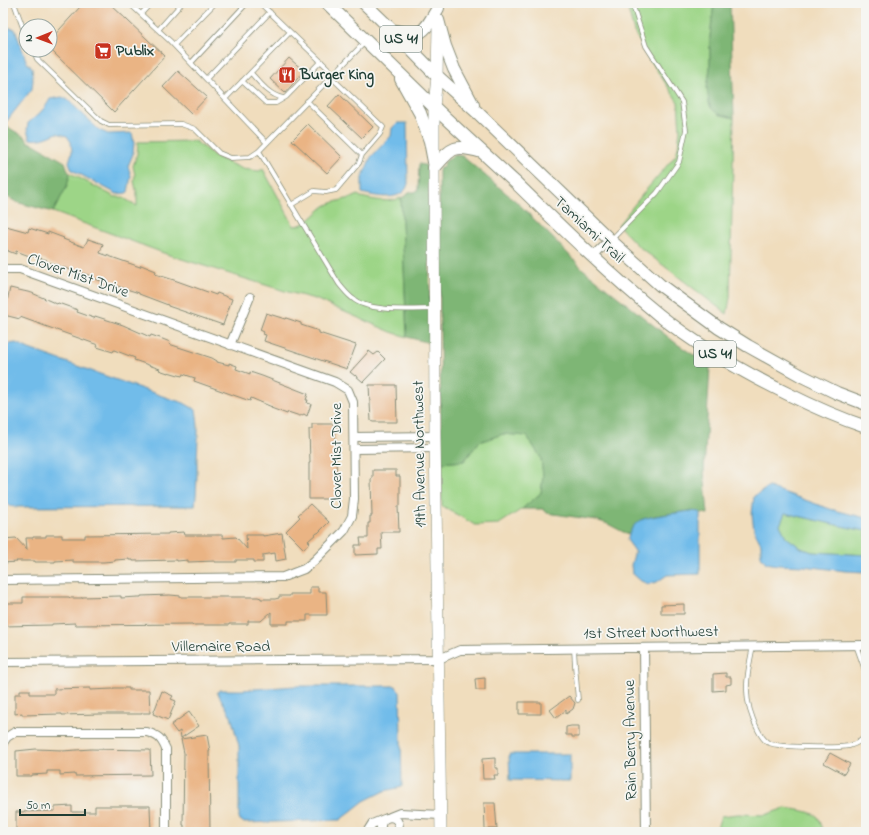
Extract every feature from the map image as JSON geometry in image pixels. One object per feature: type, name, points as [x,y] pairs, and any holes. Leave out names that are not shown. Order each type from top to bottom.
[{"type":"main road","name":"Tamiami Trail","points":[[328,3],[434,107],[593,257],[660,316],[726,361],[763,382],[805,402],[866,427]]},
{"type":"main road","name":"Tamiami Trail","points":[[364,3],[437,76],[478,113],[610,240],[660,285],[719,328],[748,346],[802,376],[866,404]]},
{"type":"main road","points":[[392,30],[413,34],[421,32],[427,27],[438,10]]},
{"type":"main road","points":[[438,10],[444,46],[454,69],[478,113]]},
{"type":"main road","points":[[394,67],[420,113],[430,140],[434,165]]},
{"type":"main road","points":[[434,165],[452,150],[459,147],[482,152]]},
{"type":"street","name":"19th Avenue Northwest","points":[[438,10],[437,76],[434,107],[434,165],[441,832]]},
{"type":"street","points":[[593,257],[610,240]]},
{"type":"street","name":"Clover Mist Drive","points":[[3,269],[20,269],[335,382],[348,390],[353,402],[354,437],[354,499],[352,516],[344,531],[304,569],[283,577],[3,580]]},
{"type":"street","points":[[230,345],[250,297]]},
{"type":"street","points":[[399,436],[399,448]]},
{"type":"street","points":[[354,437],[436,436]]},
{"type":"street","points":[[354,449],[436,448]]},
{"type":"street","name":"1st Street Northwest","points":[[439,659],[460,650],[866,645]]},
{"type":"street","name":"Rain Berry Avenue","points":[[644,648],[646,832]]},
{"type":"street","name":"Villemaire Road","points":[[3,662],[439,659]]},
{"type":"street","points":[[3,743],[7,737],[15,732],[147,732],[156,735],[162,740],[166,749],[166,832]]},
{"type":"street","points":[[367,832],[372,824],[400,814],[441,815]]},
{"type":"street","points":[[399,829],[411,814]]},
{"type":"street","points":[[387,818],[395,819],[399,823],[399,829]]},
{"type":"street","points":[[382,832],[380,825],[387,818]]},
{"type":"lane","points":[[14,3],[19,18]]},
{"type":"lane","points":[[129,3],[191,62],[266,142]]},
{"type":"lane","points":[[141,14],[151,3]]},
{"type":"lane","points":[[158,30],[182,3]]},
{"type":"lane","points":[[174,45],[215,3]]},
{"type":"lane","points":[[191,62],[247,3]]},
{"type":"lane","points":[[260,3],[321,61],[332,75],[383,127],[380,134],[362,155],[359,163],[336,190],[326,192],[314,191],[291,205]]},
{"type":"lane","points":[[610,240],[657,193],[679,162],[686,130],[682,102],[646,46],[632,3]]},
{"type":"lane","points":[[206,79],[270,12]]},
{"type":"lane","points":[[225,99],[290,32]]},
{"type":"lane","points":[[37,58],[101,121],[109,125],[181,124],[195,129],[219,153],[231,158],[250,157],[259,150],[366,41]]},
{"type":"lane","points":[[242,81],[266,103],[276,103],[284,98],[321,61]]},
{"type":"lane","points":[[251,73],[268,91],[278,97],[284,98]]},
{"type":"lane","points":[[307,101],[362,155]]},
{"type":"lane","points":[[259,150],[339,284],[353,299],[365,305],[380,309],[435,309]]},
{"type":"lane","points":[[856,645],[866,673]]},
{"type":"lane","points":[[753,646],[746,687],[747,699],[750,712],[756,726],[767,743],[802,747],[837,747],[856,744],[864,739],[866,734]]},
{"type":"lane","points":[[574,648],[578,700]]},
{"type":"green space","points":[[627,3],[714,3],[710,37],[710,68],[707,88],[718,114],[734,118],[730,298],[727,314],[638,246],[618,225],[676,155],[680,130],[678,102],[650,60],[634,32]]},
{"type":"green space","points":[[714,3],[730,3],[734,118],[718,114],[711,108],[709,103],[707,88],[710,68],[710,37]]},
{"type":"green space","points":[[3,126],[6,126],[26,138],[28,142],[65,162],[70,173],[67,186],[53,212],[16,202],[3,194]]},
{"type":"green space","points":[[195,141],[216,157],[243,169],[259,171],[263,169],[294,226],[307,222],[325,206],[358,195],[361,197],[381,200],[396,200],[401,198],[407,337],[391,332],[315,299],[169,255],[53,212],[67,186],[70,173],[115,197],[122,197],[137,206],[133,166],[137,154],[138,142]]},
{"type":"green space","points":[[453,155],[462,156],[519,204],[584,270],[677,344],[710,366],[704,471],[708,514],[690,511],[655,516],[640,520],[632,528],[629,535],[608,524],[596,520],[547,513],[543,509],[522,509],[541,493],[543,476],[541,458],[527,436],[503,434],[479,442],[464,461],[441,463],[439,170]]},
{"type":"green space","points":[[419,164],[429,166],[427,169],[429,170],[430,343],[407,337],[401,198],[407,195],[410,191],[415,192],[418,190]]},
{"type":"green space","points":[[503,434],[527,436],[541,458],[543,476],[541,493],[522,509],[499,524],[475,525],[442,507],[441,463],[464,461],[479,442]]},
{"type":"green space","points":[[785,513],[866,531],[866,555],[812,552],[801,548],[786,537],[780,525]]},
{"type":"green space","points":[[785,808],[815,815],[820,821],[823,832],[717,832],[721,816],[738,814],[765,815]]},
{"type":"water","points":[[3,28],[10,28],[15,29],[18,38],[18,58],[25,58],[27,63],[32,67],[33,80],[32,89],[6,122],[4,122],[3,116],[5,108],[3,105]]},
{"type":"water","points":[[62,97],[68,100],[99,130],[108,134],[132,133],[134,143],[133,154],[128,166],[131,176],[128,192],[117,194],[72,170],[69,162],[72,152],[71,142],[67,136],[57,133],[41,139],[30,139],[27,130],[28,123],[46,106],[50,99]]},
{"type":"water","points":[[397,123],[407,123],[407,188],[396,196],[391,197],[362,193],[362,178],[371,157],[391,136],[392,128]]},
{"type":"water","points":[[16,343],[29,349],[184,403],[196,410],[198,434],[197,488],[195,506],[9,506],[3,500],[3,347]]},
{"type":"water","points":[[769,487],[830,509],[866,518],[866,531],[785,513],[780,525],[786,537],[801,548],[812,552],[866,555],[866,572],[766,563],[761,556],[761,544],[754,530],[752,514],[754,496]]},
{"type":"water","points":[[690,511],[700,512],[700,574],[667,575],[657,582],[648,584],[641,581],[632,573],[631,565],[635,551],[627,540],[633,527],[643,519]]},
{"type":"water","points":[[295,686],[395,686],[400,691],[402,787],[384,791],[364,801],[340,820],[244,823],[239,819],[239,746],[231,716],[217,692],[220,690]]},
{"type":"water","points":[[509,754],[570,754],[570,781],[510,780]]},
{"type":"building","points":[[76,3],[109,3],[165,56],[114,112],[58,57],[58,31],[80,7]]},
{"type":"building","name":"Burger King","points":[[289,58],[304,71],[285,93],[270,79]]},
{"type":"building","points":[[178,71],[207,97],[191,114],[163,87]]},
{"type":"building","points":[[339,94],[373,127],[362,138],[328,106]]},
{"type":"building","points":[[308,124],[342,157],[327,173],[292,140]]},
{"type":"building","points":[[6,226],[28,232],[29,228],[48,234],[48,232],[84,247],[88,239],[103,244],[100,253],[140,267],[141,265],[156,271],[155,274],[232,299],[223,325],[168,306],[139,293],[46,261],[47,260],[32,257],[16,251],[16,254],[8,251],[3,248],[3,238]]},
{"type":"building","points":[[10,288],[32,293],[57,304],[58,303],[78,310],[77,312],[123,325],[150,337],[151,335],[160,338],[170,342],[169,344],[212,358],[217,362],[229,365],[229,363],[237,366],[236,369],[262,376],[308,394],[306,400],[308,400],[307,403],[311,404],[307,416],[304,414],[300,416],[288,412],[287,414],[251,398],[250,401],[194,381],[195,378],[183,374],[182,376],[168,373],[134,360],[135,358],[114,350],[113,352],[97,347],[98,345],[20,317],[20,319],[4,315]]},
{"type":"building","points":[[266,313],[301,323],[301,325],[319,331],[319,333],[356,345],[347,369],[264,341],[266,335],[260,330]]},
{"type":"building","points":[[369,351],[374,355],[378,352],[385,359],[363,382],[350,372]]},
{"type":"building","points":[[369,385],[396,385],[397,422],[371,421]]},
{"type":"building","points":[[312,424],[335,424],[337,491],[335,499],[309,499],[309,429],[312,429]]},
{"type":"building","points":[[373,470],[396,470],[396,476],[400,476],[400,506],[398,506],[399,532],[381,532],[382,549],[378,549],[378,554],[355,555],[355,545],[361,545],[360,538],[368,538],[368,523],[370,523],[370,516],[372,516],[371,479],[373,478]]},
{"type":"building","points":[[310,504],[329,522],[308,541],[310,542],[304,549],[286,531],[300,517],[298,515]]},
{"type":"building","points":[[184,532],[185,535],[223,535],[223,538],[236,537],[247,549],[246,535],[263,536],[282,533],[286,559],[276,561],[275,553],[263,555],[263,562],[254,562],[254,560],[236,560],[236,562],[188,562],[188,560],[133,561],[129,559],[103,562],[73,562],[73,560],[55,562],[16,561],[17,562],[3,563],[3,539],[16,538],[27,550],[26,538],[46,537],[46,535],[62,535],[62,538],[85,538],[85,535],[168,534]]},
{"type":"building","points":[[310,587],[318,587],[318,592],[326,592],[327,615],[307,615],[307,621],[288,621],[288,624],[271,624],[271,612],[261,621],[248,621],[248,624],[229,625],[75,625],[75,623],[3,626],[3,603],[23,603],[23,597],[82,598],[121,596],[121,598],[170,595],[181,597],[258,597],[261,599],[275,599],[279,598],[279,596],[290,596],[290,594],[310,594]]},
{"type":"building","points":[[684,604],[684,614],[661,614],[661,605]]},
{"type":"building","points":[[726,673],[726,677],[731,677],[731,684],[726,685],[726,690],[713,691],[713,674]]},
{"type":"building","points":[[485,678],[485,690],[476,690],[475,679]]},
{"type":"building","points":[[90,688],[90,690],[129,688],[129,690],[149,690],[150,713],[62,715],[15,714],[15,694],[20,694],[20,690],[30,690],[30,694],[54,694],[54,689]]},
{"type":"building","points":[[162,691],[173,696],[171,699],[176,701],[168,720],[153,714]]},
{"type":"building","points":[[569,696],[575,703],[573,709],[566,714],[566,710],[556,718],[550,710]]},
{"type":"building","points":[[519,702],[541,702],[541,714],[519,714]]},
{"type":"building","points":[[189,712],[199,726],[181,738],[180,731],[177,733],[171,725]]},
{"type":"building","points":[[579,726],[579,737],[566,735],[566,727]]},
{"type":"building","points":[[207,735],[210,751],[210,832],[184,832],[184,753],[181,739]]},
{"type":"building","points":[[36,749],[62,751],[91,749],[150,750],[151,775],[75,776],[75,774],[60,775],[60,771],[47,771],[47,774],[16,776],[16,751]]},
{"type":"building","points":[[830,753],[850,764],[844,774],[824,763]]},
{"type":"building","points":[[495,758],[495,768],[498,768],[498,775],[494,775],[495,779],[483,779],[482,759]]},
{"type":"building","points":[[484,803],[495,803],[497,829],[485,829]]},
{"type":"building","points":[[72,806],[72,812],[95,812],[95,806],[150,806],[151,832],[16,831],[16,812],[55,811],[55,807]]},
{"type":"place","name":"Publix","points":[[103,51]]},
{"type":"place","name":"Burger King","points":[[287,75]]}]
